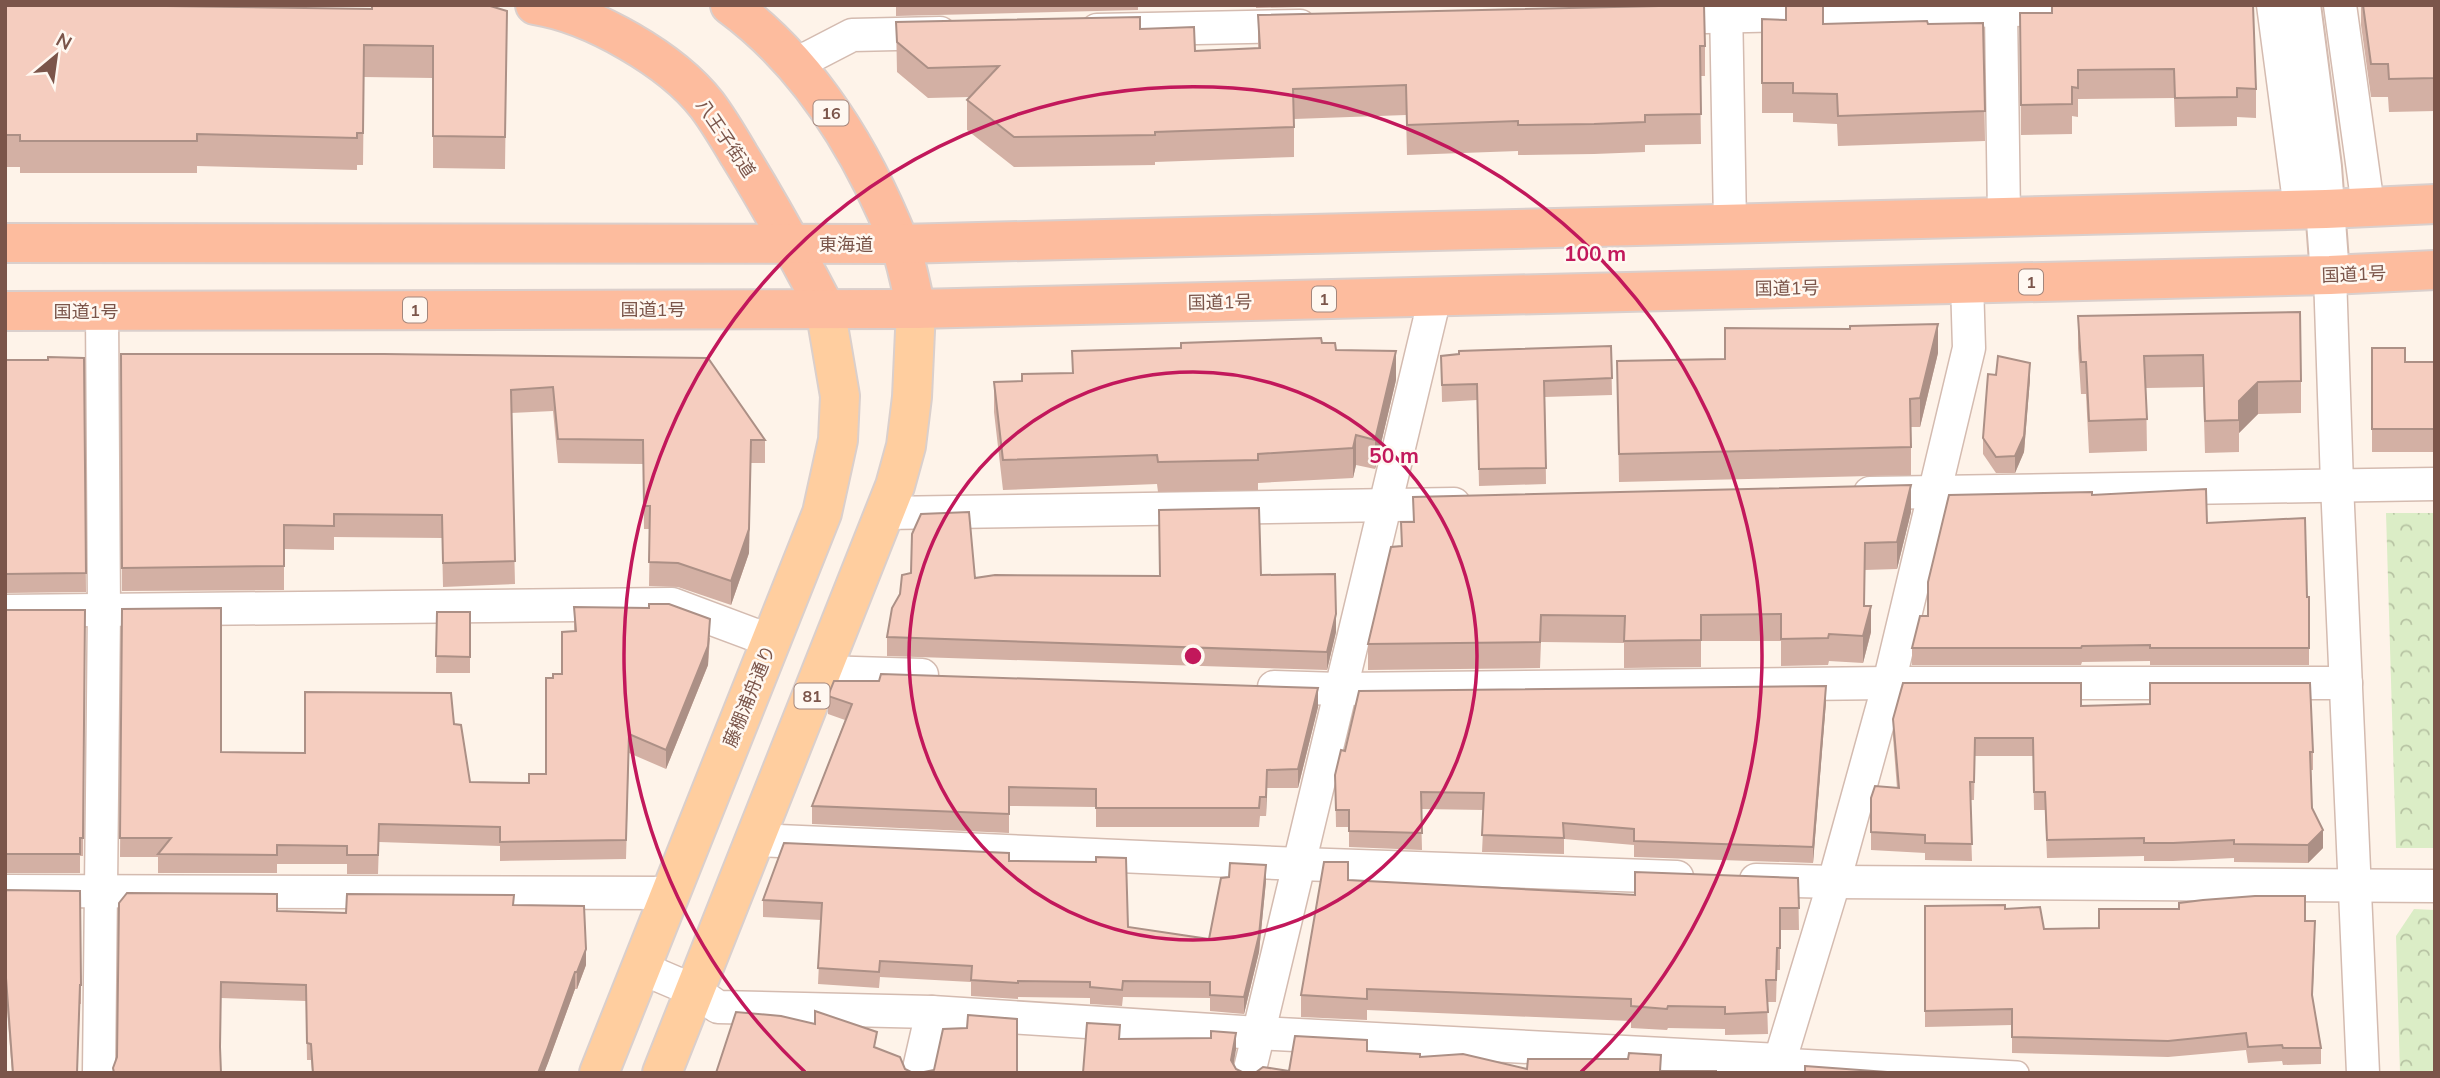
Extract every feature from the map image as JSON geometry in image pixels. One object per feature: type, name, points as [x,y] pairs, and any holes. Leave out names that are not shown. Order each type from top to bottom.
[{"type":"highway","name":"八王子街道","points":[[536,5],[559,9],[618,36],[663,62],[706,104],[792,243],[825,308]]},
{"type":"highway","name":"16","points":[[730,5],[796,64],[832,114],[866,171],[900,244],[916,309]]},
{"type":"highway","points":[[900,244],[2435,204]]},
{"type":"highway","points":[[5,243],[792,243]]},
{"type":"highway","name":"東海道","points":[[792,243],[900,244]]},
{"type":"highway","name":"国道1号","points":[[5,311],[916,309],[2330,275],[2435,270]]},
{"type":"main road","name":"藤棚浦舟通り","points":[[600,1073],[822,513],[833,473],[840,396],[825,308]]},
{"type":"main road","name":"81","points":[[662,1073],[885,513],[906,446],[912,397],[916,309]]},
{"type":"street","points":[[2273,5],[2313,209],[2330,275],[2363,1073]]},
{"type":"street","points":[[2301,5],[2313,209]]},
{"type":"street","points":[[2349,6],[2368,206]]},
{"type":"street","points":[[1629,19],[1726,11],[2126,8]]},
{"type":"street","points":[[2001,10],[2004,216]]},
{"type":"street","points":[[1726,11],[1730,223]]},
{"type":"street","points":[[1074,30],[1324,25]]},
{"type":"street","points":[[796,64],[852,35],[963,33]]},
{"type":"street","points":[[1776,1066],[1834,882],[1889,683],[1969,348],[1968,283]]},
{"type":"street","points":[[1248,1073],[1435,297]]},
{"type":"street","points":[[99,1073],[104,610],[102,311]]},
{"type":"street","points":[[1838,494],[2435,484]]},
{"type":"street","points":[[885,513],[1480,503]]},
{"type":"street","points":[[5,611],[672,604],[771,641]]},
{"type":"street","points":[[822,671],[949,676]]},
{"type":"street","points":[[1242,686],[1339,690],[1889,683],[2346,683]]},
{"type":"street","points":[[755,840],[1300,864],[1834,882],[2435,886]]},
{"type":"street","points":[[5,891],[671,893]]},
{"type":"street","points":[[641,968],[695,991],[718,1007],[932,1013],[1776,1066],[2017,1073]]},
{"type":"street","points":[[918,1073],[932,1013]]},
{"type":"green space","points":[[2386,513],[2435,513],[2435,848],[2396,848]]},
{"type":"green space","points":[[2414,909],[2435,910],[2435,1073],[2400,1073],[2396,936]]},
{"type":"building","points":[[5,5],[372,9],[372,5],[487,5],[507,11],[505,137],[433,136],[433,46],[364,45],[363,133],[357,133],[357,138],[197,134],[197,141],[20,141],[20,135],[5,135]]},
{"type":"building","points":[[1704,5],[1705,46],[1700,46],[1701,114],[1645,115],[1645,122],[1594,124],[1518,125],[1518,121],[1407,125],[1406,85],[1293,89],[1294,127],[1155,132],[1155,135],[1014,137],[967,100],[999,66],[928,68],[897,42],[896,22],[1140,17],[1140,29],[1194,27],[1195,51],[1260,48],[1258,15]]},
{"type":"building","points":[[1823,5],[1823,24],[1927,21],[1928,24],[1983,23],[1985,111],[1838,116],[1837,94],[1793,93],[1793,83],[1762,83],[1762,19],[1786,20],[1786,6]]},
{"type":"building","points":[[2052,5],[2253,5],[2256,89],[2237,88],[2237,97],[2175,98],[2174,69],[2078,70],[2078,88],[2072,87],[2072,104],[2021,105],[2020,13],[2052,13]]},
{"type":"building","points":[[2363,5],[2435,5],[2435,78],[2389,79],[2388,64],[2371,64]]},
{"type":"building","points":[[2300,312],[2301,381],[2258,382],[2239,401],[2239,420],[2205,421],[2203,355],[2144,356],[2147,419],[2089,421],[2086,362],[2081,362],[2078,316]]},
{"type":"building","points":[[1938,324],[1920,398],[1910,399],[1911,447],[1619,454],[1617,361],[1725,359],[1725,328],[1850,329],[1850,326]]},
{"type":"building","points":[[1321,338],[1322,343],[1335,343],[1336,350],[1396,351],[1375,440],[1356,435],[1353,448],[1258,454],[1258,460],[1158,462],[1157,455],[1003,460],[994,382],[1022,381],[1022,374],[1073,373],[1072,351],[1181,348],[1181,343]]},
{"type":"building","points":[[1611,346],[1612,378],[1544,381],[1546,468],[1479,469],[1477,384],[1442,385],[1441,356],[1459,354],[1459,351]]},
{"type":"building","points":[[2372,348],[2405,348],[2405,362],[2435,362],[2435,429],[2372,429]]},
{"type":"building","points":[[121,354],[708,358],[765,440],[751,440],[749,529],[731,581],[678,563],[649,562],[650,506],[644,506],[643,440],[558,439],[553,387],[511,390],[515,561],[443,563],[442,515],[334,514],[334,526],[284,525],[284,566],[122,568]]},
{"type":"building","points":[[1998,356],[2030,363],[2024,436],[2015,456],[1996,457],[1983,438],[1988,374],[1996,375]]},
{"type":"building","points":[[48,357],[84,358],[86,573],[5,574],[5,360],[48,360]]},
{"type":"building","points":[[1911,485],[1897,542],[1865,543],[1864,606],[1871,606],[1863,636],[1829,634],[1828,638],[1781,639],[1781,614],[1701,615],[1701,640],[1624,641],[1625,616],[1541,615],[1540,642],[1368,644],[1391,547],[1402,546],[1401,522],[1414,522],[1413,497]]},
{"type":"building","points":[[2206,489],[2207,523],[2305,518],[2309,648],[2150,648],[2150,645],[2081,648],[1912,648],[1920,616],[1928,616],[1928,582],[1949,495],[2092,492],[2092,495]]},
{"type":"building","points":[[1259,508],[1261,575],[1335,574],[1336,614],[1327,652],[887,637],[892,608],[900,594],[902,575],[911,573],[912,534],[921,514],[969,512],[975,578],[995,575],[1160,576],[1159,510]]},
{"type":"building","points":[[649,604],[669,604],[710,619],[708,646],[666,750],[629,734],[626,840],[500,842],[500,827],[379,824],[378,855],[347,855],[347,846],[277,845],[277,855],[158,854],[171,838],[120,838],[122,609],[221,608],[221,752],[305,753],[305,692],[451,693],[454,724],[461,725],[470,782],[529,783],[529,774],[546,774],[546,678],[553,678],[553,674],[562,674],[562,632],[576,631],[574,607],[649,608]]},
{"type":"building","points":[[5,610],[85,610],[83,838],[80,838],[80,854],[5,854]]},
{"type":"building","points":[[437,612],[470,612],[470,657],[436,656]]},
{"type":"building","points":[[881,674],[1318,688],[1298,769],[1267,770],[1266,797],[1260,797],[1259,808],[1096,808],[1096,789],[1009,787],[1009,814],[812,806],[852,704],[828,696],[834,681],[879,681]]},
{"type":"building","points":[[1903,683],[2081,683],[2081,706],[2150,704],[2150,683],[2310,683],[2312,808],[2323,830],[2308,845],[2234,844],[2234,840],[2144,843],[2144,838],[2047,840],[2045,792],[2034,792],[2033,738],[1975,738],[1974,782],[1970,782],[1972,844],[1925,843],[1925,835],[1871,832],[1871,798],[1875,786],[1899,788],[1893,719]]},
{"type":"building","points":[[1826,686],[1813,847],[1634,841],[1634,829],[1563,823],[1564,838],[1482,835],[1484,793],[1421,792],[1422,833],[1349,831],[1349,810],[1336,810],[1335,775],[1341,750],[1345,751],[1359,691]]},
{"type":"building","points":[[784,843],[1009,853],[1009,861],[1096,862],[1096,857],[1126,858],[1128,927],[1209,939],[1221,878],[1229,877],[1230,863],[1266,865],[1259,935],[1244,997],[1210,995],[1210,982],[1123,981],[1122,990],[1090,987],[1090,982],[1018,983],[971,980],[972,966],[880,961],[879,972],[818,968],[822,903],[763,900]]},
{"type":"building","points":[[1324,862],[1348,862],[1348,880],[1635,895],[1635,872],[1798,878],[1799,908],[1780,908],[1780,948],[1777,948],[1776,980],[1766,980],[1768,1012],[1725,1014],[1725,1007],[1668,1006],[1667,1009],[1631,1006],[1631,999],[1367,989],[1367,999],[1301,995]]},
{"type":"building","points":[[5,890],[80,891],[81,985],[77,1073],[13,1073],[5,978]]},
{"type":"building","points":[[127,893],[277,894],[277,911],[346,913],[347,894],[514,895],[513,905],[584,906],[586,949],[538,1073],[313,1073],[311,1044],[307,1043],[306,985],[221,982],[221,1073],[114,1073],[117,1057],[119,903]]},
{"type":"building","points":[[2255,896],[2305,896],[2305,921],[2315,921],[2312,995],[2321,1048],[2283,1048],[2282,1045],[2248,1047],[2246,1033],[2168,1041],[2012,1037],[2012,1009],[1925,1011],[1925,906],[2005,905],[2005,909],[2040,907],[2044,929],[2099,928],[2099,909],[2179,909],[2179,903]]},
{"type":"building","points":[[815,1011],[877,1032],[874,1047],[900,1057],[905,1069],[913,1073],[716,1073],[736,1012],[781,1016],[815,1024]]},
{"type":"building","points":[[968,1015],[1017,1019],[1017,1073],[919,1073],[934,1070],[943,1029],[967,1028]]},
{"type":"building","points":[[1087,1023],[1120,1025],[1119,1039],[1211,1038],[1211,1031],[1236,1033],[1231,1060],[1236,1069],[1244,1073],[1083,1073]]},
{"type":"building","points":[[1295,1036],[1367,1040],[1367,1051],[1420,1054],[1420,1057],[1463,1054],[1527,1069],[1528,1059],[1628,1059],[1629,1053],[1661,1055],[1660,1071],[1716,1073],[1255,1073],[1263,1067],[1289,1071]]},
{"type":"building","points":[[1805,1066],[1901,1073],[1805,1073]]}]
